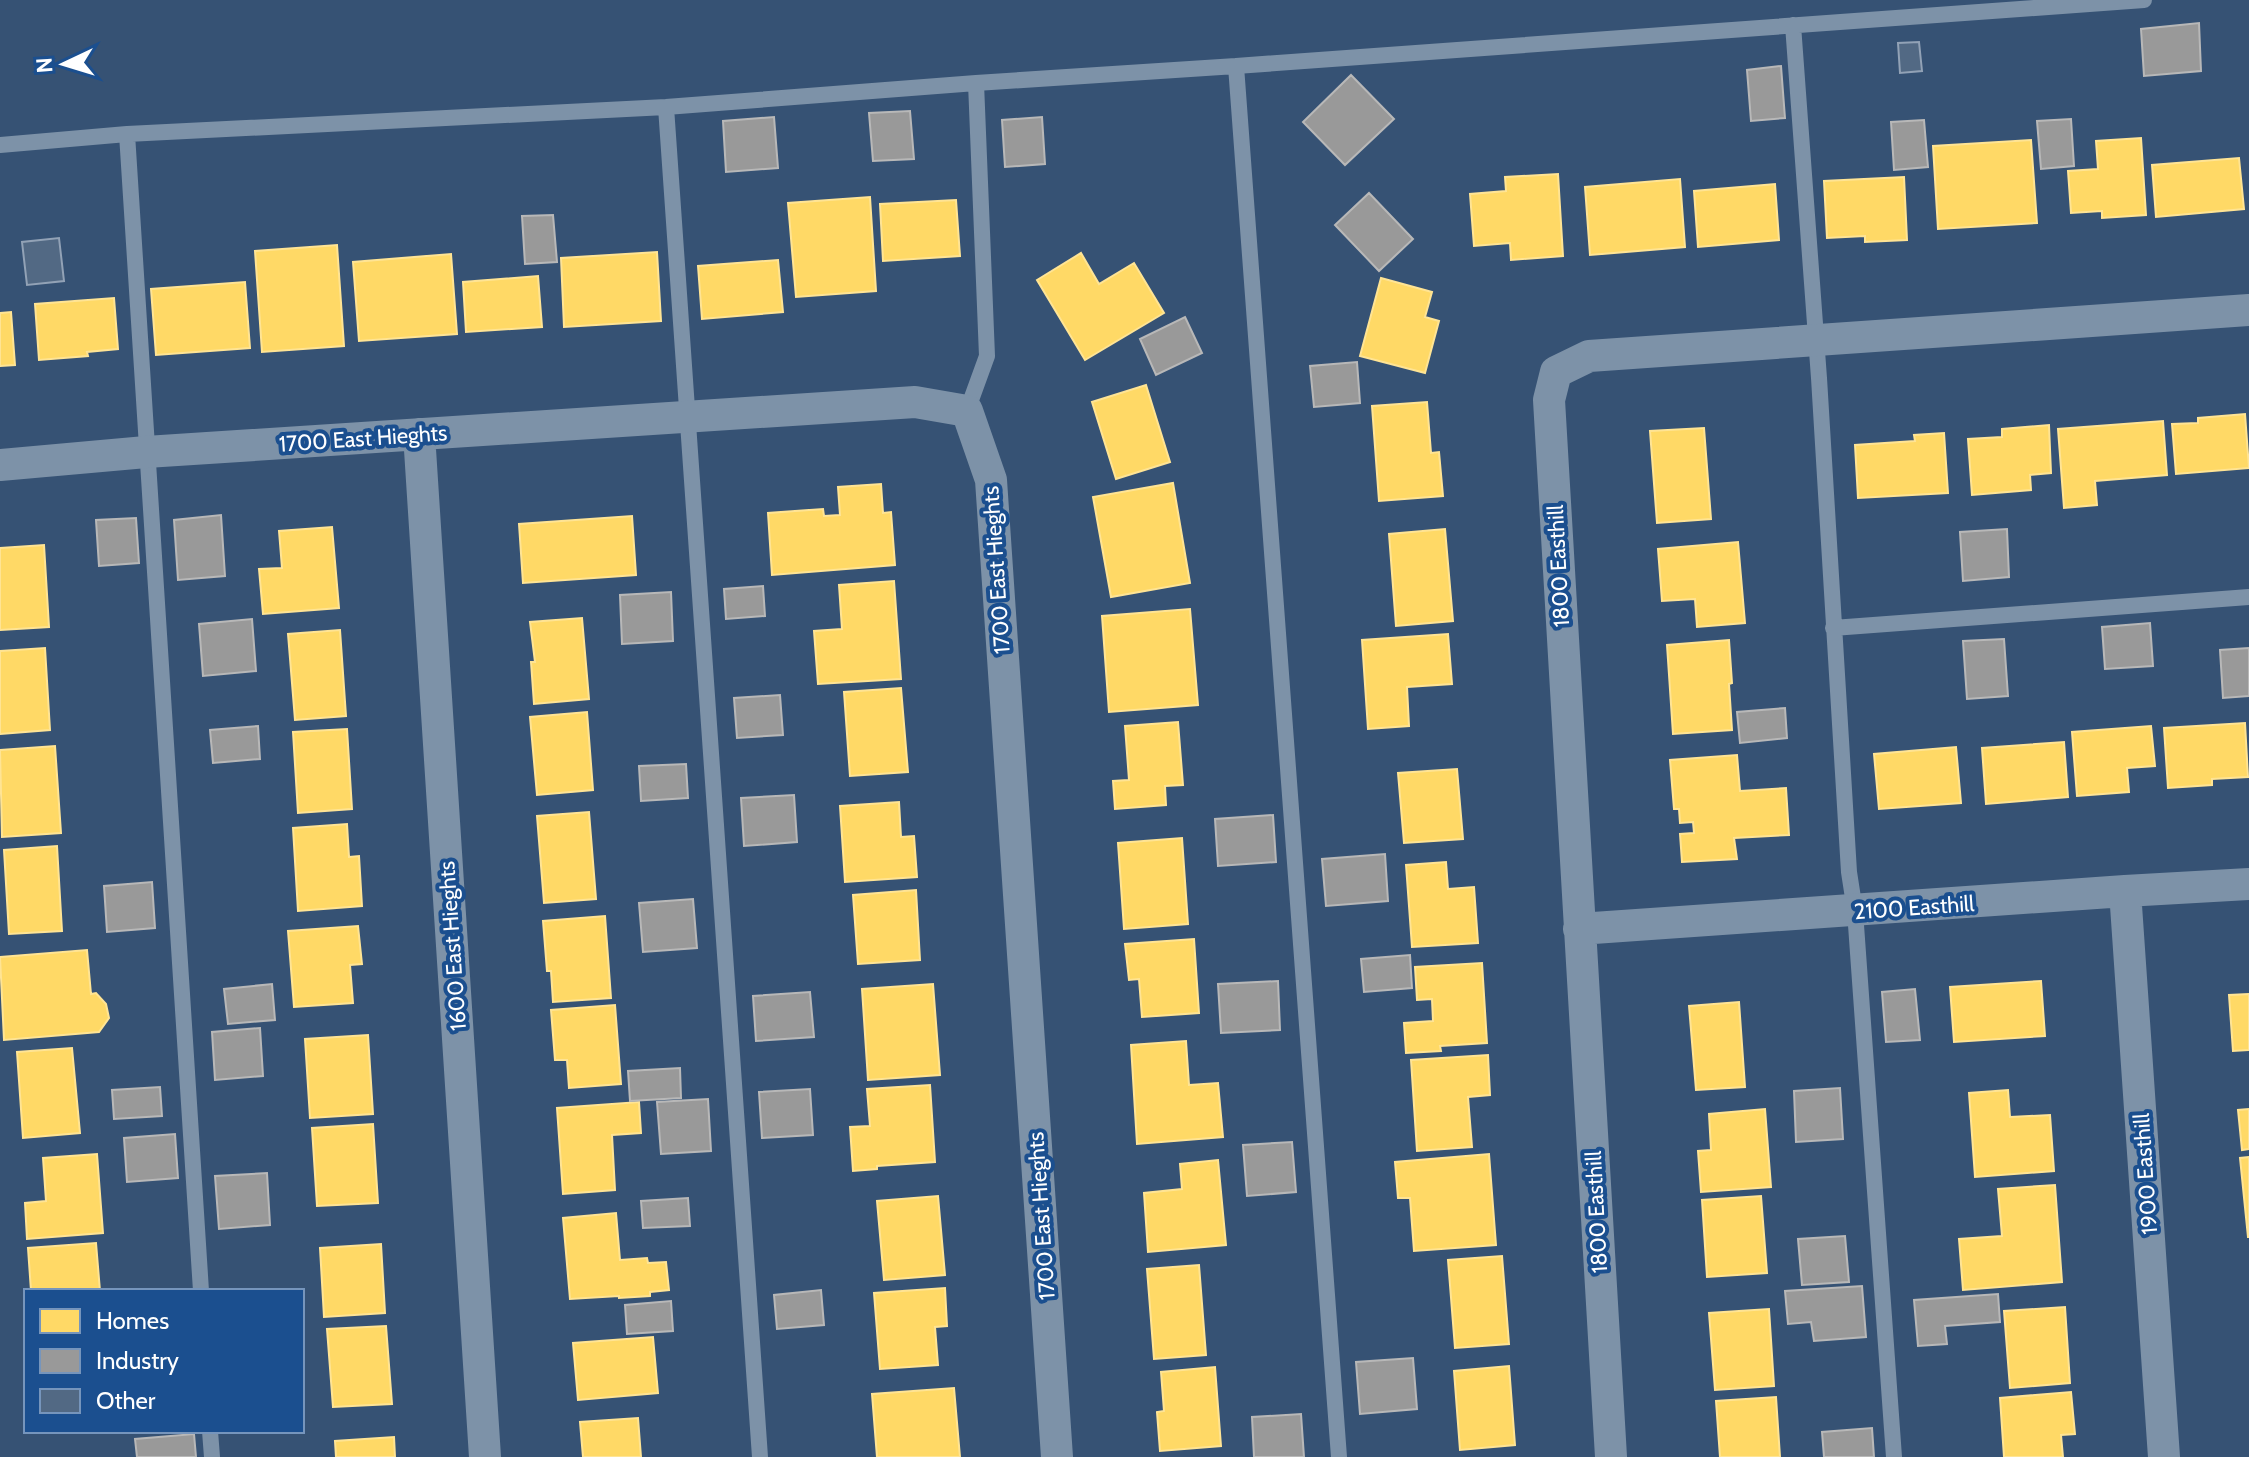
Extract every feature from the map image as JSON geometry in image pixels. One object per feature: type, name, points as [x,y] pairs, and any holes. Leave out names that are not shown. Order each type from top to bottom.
[{"type":"street","name":"1800 Easthill","points":[[1611,1457],[1549,400],[1556,372],[1589,356],[2249,310]]},
{"type":"street","name":"1700 East Hieghts","points":[[0,465],[146,452],[915,402],[967,411],[991,480],[1057,1457]]},
{"type":"street","name":"1600 East Hieghts","points":[[419,434],[485,1457]]},
{"type":"street","name":"2100 Easthill","points":[[1579,929],[2249,884]]},
{"type":"street","name":"1900 Easthill","points":[[2125,891],[2164,1457]]},
{"type":"lane","points":[[0,145],[127,134],[666,107],[2144,0]]},
{"type":"lane","points":[[1793,25],[1849,872],[1855,911],[1894,1457]]},
{"type":"lane","points":[[1236,66],[1339,1457]]},
{"type":"lane","points":[[967,411],[987,356],[976,83]]},
{"type":"lane","points":[[666,107],[760,1457]]},
{"type":"lane","points":[[127,134],[201,1289]]},
{"type":"lane","points":[[1833,628],[2249,597]]},
{"type":"lane","points":[[210,1433],[212,1457]]},
{"type":"building: Homes","points":[[2141,138],[2146,215],[2102,218],[2102,211],[2071,213],[2068,171],[2098,169],[2096,141]]},
{"type":"building: Homes","points":[[2031,140],[2037,223],[1938,229],[1933,146]]},
{"type":"building: Homes","points":[[2239,158],[2244,209],[2156,217],[2152,165]]},
{"type":"building: Homes","points":[[1558,174],[1563,256],[1511,260],[1510,243],[1474,246],[1470,194],[1506,191],[1505,177]]},
{"type":"building: Homes","points":[[1904,177],[1907,240],[1865,242],[1865,236],[1827,238],[1824,181]]},
{"type":"building: Homes","points":[[1680,179],[1685,247],[1590,255],[1585,187]]},
{"type":"building: Homes","points":[[1775,184],[1779,240],[1698,247],[1694,191]]},
{"type":"building: Homes","points":[[870,197],[876,291],[796,297],[788,203]]},
{"type":"building: Homes","points":[[956,200],[960,256],[883,261],[880,204]]},
{"type":"building: Homes","points":[[337,245],[344,346],[262,352],[255,251]]},
{"type":"building: Homes","points":[[657,252],[661,321],[564,327],[561,258]]},
{"type":"building: Homes","points":[[1081,253],[1099,284],[1134,263],[1164,313],[1085,360],[1037,280]]},
{"type":"building: Homes","points":[[451,254],[457,334],[359,341],[353,262]]},
{"type":"building: Homes","points":[[778,260],[783,312],[702,319],[698,266]]},
{"type":"building: Homes","points":[[538,276],[542,327],[466,332],[463,282]]},
{"type":"building: Homes","points":[[1381,278],[1432,292],[1425,317],[1439,321],[1425,373],[1360,356]]},
{"type":"building: Homes","points":[[245,282],[250,348],[156,355],[151,289]]},
{"type":"building: Homes","points":[[114,298],[118,349],[87,352],[88,356],[39,360],[35,304]]},
{"type":"building: Homes","points":[[11,312],[15,365],[0,366],[0,313]]},
{"type":"building: Homes","points":[[1146,385],[1170,462],[1116,479],[1092,402]]},
{"type":"building: Homes","points":[[1427,402],[1431,453],[1439,452],[1443,496],[1379,501],[1372,406]]},
{"type":"building: Homes","points":[[2245,414],[2249,468],[2176,474],[2172,424],[2198,423],[2198,418]]},
{"type":"building: Homes","points":[[2163,421],[2167,475],[2095,481],[2097,505],[2064,508],[2058,429]]},
{"type":"building: Homes","points":[[2049,425],[2051,473],[2030,475],[2031,490],[1972,495],[1968,439],[2002,437],[2002,429]]},
{"type":"building: Homes","points":[[1704,428],[1711,519],[1657,523],[1650,431]]},
{"type":"building: Homes","points":[[1944,433],[1948,493],[1858,498],[1855,445],[1915,441],[1914,435]]},
{"type":"building: Homes","points":[[1173,483],[1190,583],[1111,597],[1093,497]]},
{"type":"building: Homes","points":[[881,484],[883,513],[891,512],[895,565],[772,575],[768,513],[823,509],[824,516],[840,515],[838,487]]},
{"type":"building: Homes","points":[[632,516],[636,575],[523,583],[519,524]]},
{"type":"building: Homes","points":[[332,527],[339,608],[263,614],[259,569],[282,568],[279,531]]},
{"type":"building: Homes","points":[[1445,529],[1453,621],[1396,626],[1389,534]]},
{"type":"building: Homes","points":[[1738,542],[1745,623],[1697,627],[1695,599],[1662,601],[1658,549]]},
{"type":"building: Homes","points":[[44,545],[49,627],[0,630],[0,548]]},
{"type":"building: Homes","points":[[894,581],[901,679],[818,684],[814,631],[842,629],[839,585]]},
{"type":"building: Homes","points":[[1190,609],[1198,705],[1109,712],[1102,616]]},
{"type":"building: Homes","points":[[582,618],[589,699],[534,704],[531,662],[535,662],[530,622]]},
{"type":"building: Homes","points":[[340,630],[346,716],[295,720],[288,634]]},
{"type":"building: Homes","points":[[1448,634],[1452,684],[1407,687],[1409,726],[1368,729],[1362,640]]},
{"type":"building: Homes","points":[[1729,640],[1732,730],[1673,734],[1667,645]]},
{"type":"building: Homes","points":[[45,648],[50,730],[0,734],[0,651]]},
{"type":"building: Homes","points":[[901,688],[908,772],[850,776],[844,692]]},
{"type":"building: Homes","points":[[587,712],[593,790],[537,795],[530,717]]},
{"type":"building: Homes","points":[[1178,722],[1183,785],[1165,786],[1166,805],[1115,809],[1113,781],[1129,780],[1125,726]]},
{"type":"building: Homes","points":[[2245,723],[2248,777],[2212,779],[2212,785],[2168,788],[2164,728]]},
{"type":"building: Homes","points":[[2151,726],[2155,766],[2127,768],[2129,792],[2077,796],[2072,732]]},
{"type":"building: Homes","points":[[347,729],[352,809],[298,813],[293,732]]},
{"type":"building: Homes","points":[[2064,742],[2068,797],[1986,804],[1982,748]]},
{"type":"building: Homes","points":[[55,746],[61,833],[2,837],[0,750]]},
{"type":"building: Homes","points":[[1956,747],[1961,803],[1879,809],[1874,754]]},
{"type":"building: Homes","points":[[1737,755],[1740,791],[1786,788],[1789,835],[1734,838],[1737,859],[1682,862],[1680,834],[1694,833],[1693,822],[1680,823],[1679,809],[1674,809],[1670,760]]},
{"type":"building: Homes","points":[[1457,769],[1463,839],[1404,843],[1398,773]]},
{"type":"building: Homes","points":[[899,802],[901,837],[914,836],[917,877],[845,882],[840,806]]},
{"type":"building: Homes","points":[[589,812],[596,899],[544,903],[537,816]]},
{"type":"building: Homes","points":[[347,824],[349,857],[359,856],[362,906],[298,911],[293,828]]},
{"type":"building: Homes","points":[[1182,838],[1188,924],[1124,929],[1118,843]]},
{"type":"building: Homes","points":[[57,846],[62,931],[9,934],[4,850]]},
{"type":"building: Homes","points":[[1446,862],[1448,889],[1474,887],[1478,943],[1412,947],[1406,865]]},
{"type":"building: Homes","points":[[916,890],[920,960],[858,964],[853,895]]},
{"type":"building: Homes","points":[[605,916],[611,998],[553,1002],[543,921]]},
{"type":"building: Homes","points":[[358,926],[362,964],[350,965],[353,1003],[294,1007],[288,931]]},
{"type":"building: Homes","points":[[1194,939],[1199,1013],[1142,1017],[1139,979],[1129,980],[1125,944]]},
{"type":"building: Homes","points":[[87,950],[91,994],[96,993],[106,1004],[109,1018],[99,1032],[4,1040],[0,957]]},
{"type":"building: Homes","points":[[1482,963],[1487,1043],[1440,1046],[1441,1051],[1406,1053],[1404,1023],[1433,1021],[1432,999],[1417,1000],[1415,967]]},
{"type":"building: Homes","points":[[2041,981],[2045,1036],[1954,1042],[1950,987]]},
{"type":"building: Homes","points":[[933,984],[940,1075],[868,1080],[862,989]]},
{"type":"building: Homes","points":[[2249,994],[2249,1050],[2233,1051],[2229,995]]},
{"type":"building: Homes","points":[[1739,1002],[1745,1087],[1696,1090],[1689,1006]]},
{"type":"building: Homes","points":[[615,1005],[621,1084],[569,1088],[567,1060],[555,1060],[551,1010]]},
{"type":"building: Homes","points":[[368,1035],[373,1114],[310,1118],[305,1039]]},
{"type":"building: Homes","points":[[1186,1041],[1189,1085],[1218,1083],[1223,1137],[1137,1144],[1131,1045]]},
{"type":"building: Homes","points":[[72,1048],[80,1133],[23,1138],[17,1052]]},
{"type":"building: Homes","points":[[1488,1055],[1490,1095],[1468,1097],[1472,1147],[1417,1151],[1411,1060]]},
{"type":"building: Homes","points":[[930,1085],[935,1162],[853,1171],[850,1127],[870,1126],[867,1089]]},
{"type":"building: Homes","points":[[2008,1090],[2010,1117],[2050,1115],[2054,1171],[1975,1177],[1969,1093]]},
{"type":"building: Homes","points":[[639,1102],[641,1133],[612,1135],[615,1190],[563,1194],[557,1108]]},
{"type":"building: Homes","points":[[1765,1109],[1771,1187],[1701,1192],[1698,1151],[1711,1150],[1709,1114]]},
{"type":"building: Homes","points":[[2249,1109],[2249,1149],[2242,1150],[2238,1110]]},
{"type":"building: Homes","points":[[373,1124],[378,1203],[317,1206],[312,1128]]},
{"type":"building: Homes","points":[[97,1154],[103,1233],[27,1239],[25,1203],[46,1201],[43,1158]]},
{"type":"building: Homes","points":[[1489,1154],[1496,1245],[1414,1251],[1410,1198],[1398,1198],[1395,1162]]},
{"type":"building: Homes","points":[[2249,1157],[2249,1237],[2248,1237],[2240,1158]]},
{"type":"building: Homes","points":[[1218,1160],[1226,1245],[1148,1252],[1144,1193],[1182,1189],[1180,1164]]},
{"type":"building: Homes","points":[[2055,1185],[2062,1282],[1963,1290],[1959,1239],[2002,1236],[1998,1189]]},
{"type":"building: Homes","points":[[938,1196],[945,1275],[884,1280],[877,1201]]},
{"type":"building: Homes","points":[[1761,1196],[1767,1273],[1707,1277],[1702,1200]]},
{"type":"building: Homes","points":[[616,1213],[620,1260],[647,1258],[648,1263],[666,1262],[669,1290],[650,1292],[650,1296],[570,1299],[563,1218]]},
{"type":"building: Homes","points":[[96,1243],[100,1289],[31,1289],[28,1248]]},
{"type":"building: Homes","points":[[381,1244],[385,1313],[324,1317],[320,1248]]},
{"type":"building: Homes","points":[[1502,1256],[1509,1344],[1455,1348],[1448,1260]]},
{"type":"building: Homes","points":[[1199,1265],[1206,1355],[1154,1359],[1147,1269]]},
{"type":"building: Homes","points":[[945,1288],[947,1326],[935,1327],[938,1365],[880,1369],[874,1293]]},
{"type":"building: Homes","points":[[2065,1307],[2070,1383],[2010,1388],[2004,1311]]},
{"type":"building: Homes","points":[[1769,1309],[1774,1386],[1715,1390],[1709,1313]]},
{"type":"building: Homes","points":[[386,1326],[392,1404],[333,1407],[327,1329]]},
{"type":"building: Homes","points":[[653,1337],[658,1393],[578,1400],[573,1343]]},
{"type":"building: Homes","points":[[1509,1366],[1515,1445],[1460,1450],[1454,1371]]},
{"type":"building: Homes","points":[[1215,1367],[1221,1446],[1160,1451],[1157,1412],[1164,1411],[1161,1372]]},
{"type":"building: Homes","points":[[954,1388],[960,1457],[877,1457],[872,1394]]},
{"type":"building: Homes","points":[[2071,1392],[2075,1434],[2061,1435],[2063,1457],[2004,1457],[2000,1398]]},
{"type":"building: Homes","points":[[1776,1397],[1780,1457],[1720,1457],[1716,1401]]},
{"type":"building: Homes","points":[[638,1418],[641,1457],[583,1457],[580,1422]]},
{"type":"building: Homes","points":[[394,1437],[395,1457],[336,1457],[335,1441]]},
{"type":"building: Industry","points":[[2199,23],[2201,71],[2144,76],[2141,29]]},
{"type":"building: Industry","points":[[1781,66],[1785,118],[1751,121],[1747,70]]},
{"type":"building: Industry","points":[[1351,75],[1394,119],[1345,165],[1303,122]]},
{"type":"building: Industry","points":[[910,111],[914,159],[873,161],[869,113]]},
{"type":"building: Industry","points":[[774,117],[778,168],[726,172],[723,121]]},
{"type":"building: Industry","points":[[1042,117],[1045,164],[1005,167],[1002,120]]},
{"type":"building: Industry","points":[[2071,119],[2074,166],[2041,169],[2037,121]]},
{"type":"building: Industry","points":[[1924,120],[1928,167],[1894,170],[1891,122]]},
{"type":"building: Industry","points":[[1369,193],[1413,239],[1379,271],[1335,225]]},
{"type":"building: Industry","points":[[553,215],[557,262],[525,264],[522,216]]},
{"type":"building: Industry","points":[[1185,317],[1202,353],[1156,375],[1140,339]]},
{"type":"building: Industry","points":[[1357,362],[1360,403],[1314,407],[1310,366]]},
{"type":"building: Industry","points":[[221,515],[225,576],[178,580],[174,520]]},
{"type":"building: Industry","points":[[136,518],[139,563],[99,566],[96,520]]},
{"type":"building: Industry","points":[[2007,529],[2009,577],[1963,581],[1960,532]]},
{"type":"building: Industry","points":[[763,586],[765,616],[726,619],[724,589]]},
{"type":"building: Industry","points":[[671,592],[673,641],[622,644],[620,595]]},
{"type":"building: Industry","points":[[252,619],[256,671],[203,676],[199,624]]},
{"type":"building: Industry","points":[[2150,623],[2153,666],[2105,669],[2102,627]]},
{"type":"building: Industry","points":[[2004,639],[2008,696],[1967,699],[1963,641]]},
{"type":"building: Industry","points":[[2249,648],[2249,696],[2223,698],[2220,650]]},
{"type":"building: Industry","points":[[780,695],[783,735],[737,738],[734,698]]},
{"type":"building: Industry","points":[[1785,708],[1787,738],[1740,743],[1737,712]]},
{"type":"building: Industry","points":[[258,726],[260,759],[213,763],[210,730]]},
{"type":"building: Industry","points":[[686,764],[688,798],[641,801],[639,766]]},
{"type":"building: Industry","points":[[794,795],[797,842],[744,846],[741,798]]},
{"type":"building: Industry","points":[[1273,815],[1276,862],[1218,866],[1215,819]]},
{"type":"building: Industry","points":[[1385,854],[1388,901],[1326,906],[1322,859]]},
{"type":"building: Industry","points":[[152,882],[155,928],[107,932],[104,886]]},
{"type":"building: Industry","points":[[693,899],[697,948],[643,952],[639,903]]},
{"type":"building: Industry","points":[[1410,955],[1412,988],[1364,992],[1361,959]]},
{"type":"building: Industry","points":[[1278,981],[1280,1030],[1221,1033],[1218,984]]},
{"type":"building: Industry","points":[[272,984],[275,1020],[228,1024],[224,989]]},
{"type":"building: Industry","points":[[1915,989],[1920,1040],[1886,1042],[1882,992]]},
{"type":"building: Industry","points":[[810,992],[814,1037],[756,1041],[753,996]]},
{"type":"building: Industry","points":[[260,1028],[263,1076],[215,1080],[212,1032]]},
{"type":"building: Industry","points":[[680,1068],[681,1098],[630,1101],[628,1071]]},
{"type":"building: Industry","points":[[160,1087],[162,1116],[114,1119],[112,1090]]},
{"type":"building: Industry","points":[[1840,1088],[1843,1139],[1796,1142],[1794,1091]]},
{"type":"building: Industry","points":[[810,1089],[813,1135],[762,1138],[759,1092]]},
{"type":"building: Industry","points":[[708,1099],[711,1151],[661,1154],[657,1102]]},
{"type":"building: Industry","points":[[175,1134],[178,1178],[127,1182],[124,1138]]},
{"type":"building: Industry","points":[[1292,1142],[1296,1192],[1247,1196],[1243,1145]]},
{"type":"building: Industry","points":[[267,1173],[270,1225],[219,1229],[215,1176]]},
{"type":"building: Industry","points":[[688,1198],[690,1226],[643,1228],[641,1201]]},
{"type":"building: Industry","points":[[1845,1236],[1849,1282],[1802,1285],[1798,1239]]},
{"type":"building: Industry","points":[[1862,1286],[1866,1337],[1814,1341],[1811,1322],[1788,1324],[1785,1291]]},
{"type":"building: Industry","points":[[821,1290],[824,1325],[777,1329],[774,1295]]},
{"type":"building: Industry","points":[[1998,1294],[2000,1322],[1945,1326],[1947,1344],[1918,1346],[1914,1300]]},
{"type":"building: Industry","points":[[671,1301],[673,1331],[627,1334],[625,1305]]},
{"type":"building: Industry","points":[[1413,1358],[1417,1409],[1360,1414],[1356,1362]]},
{"type":"building: Industry","points":[[1301,1414],[1304,1457],[1254,1457],[1252,1417]]},
{"type":"building: Industry","points":[[1872,1428],[1874,1457],[1824,1457],[1822,1432]]},
{"type":"building: Industry","points":[[194,1434],[196,1457],[137,1457],[135,1439]]},
{"type":"building: Other","points":[[1919,42],[1922,71],[1900,73],[1898,43]]},
{"type":"building: Other","points":[[59,238],[64,281],[27,285],[22,242]]}]
